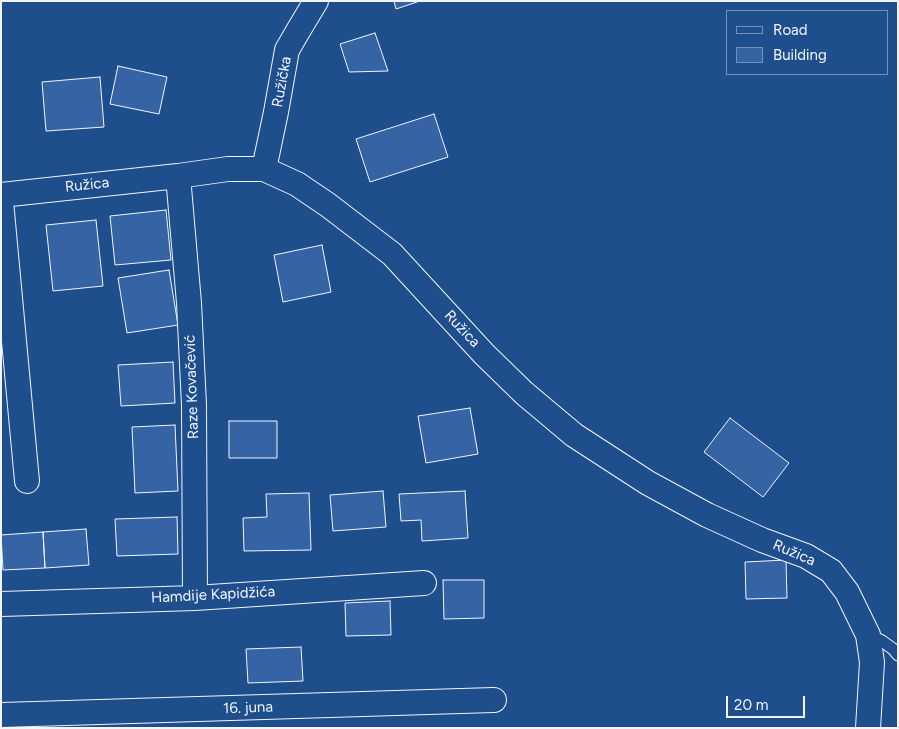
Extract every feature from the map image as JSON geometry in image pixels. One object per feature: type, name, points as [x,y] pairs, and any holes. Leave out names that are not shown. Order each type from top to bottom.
[{"type":"street","name":"Ružička","points":[[264,169],[287,50],[316,1]]},
{"type":"street","name":"Ružica","points":[[1,195],[228,170],[264,169],[297,184],[392,254],[484,354],[517,386],[574,435],[648,483],[707,515],[762,540],[806,556],[831,571],[847,592],[868,635],[872,662],[868,728]]},
{"type":"street","name":"Raze Kovačević","points":[[178,176],[189,303],[194,405],[195,598]]},
{"type":"street","points":[[1,200],[27,481]]},
{"type":"street","name":"Hamdije Kapidžića","points":[[1,604],[195,598],[424,583]]},
{"type":"street","name":"16. juna","points":[[1,715],[494,700]]},
{"type":"lane","points":[[868,635],[882,641],[898,655]]},
{"type":"building","points":[[394,1],[420,1],[396,9]]},
{"type":"building","points":[[375,33],[388,71],[349,72],[340,44]]},
{"type":"building","points":[[118,66],[167,77],[159,114],[110,104]]},
{"type":"building","points":[[100,77],[104,127],[46,131],[42,82]]},
{"type":"building","points":[[434,114],[448,157],[370,182],[356,139]]},
{"type":"building","points":[[166,210],[171,260],[115,265],[110,216]]},
{"type":"building","points":[[96,220],[103,286],[53,291],[46,225]]},
{"type":"building","points":[[322,245],[331,292],[283,302],[274,255]]},
{"type":"building","points":[[169,270],[178,325],[127,333],[118,278]]},
{"type":"building","points":[[173,362],[175,403],[121,406],[118,365]]},
{"type":"building","points":[[470,408],[478,454],[426,463],[418,416]]},
{"type":"building","points":[[730,418],[789,463],[763,497],[704,452]]},
{"type":"building","points":[[229,421],[277,421],[277,458],[229,458]]},
{"type":"building","points":[[175,425],[178,491],[135,493],[132,427]]},
{"type":"building","points":[[383,491],[386,527],[333,531],[330,495]]},
{"type":"building","points":[[465,491],[468,538],[422,541],[421,520],[401,521],[399,494]]},
{"type":"building","points":[[309,493],[311,550],[244,551],[243,518],[267,517],[266,494]]},
{"type":"building","points":[[177,517],[178,554],[117,556],[115,519]]},
{"type":"building","points":[[86,529],[89,565],[45,568],[43,532]]},
{"type":"building","points":[[43,532],[45,568],[3,570],[1,535]]},
{"type":"building","points":[[786,560],[787,598],[746,599],[745,562]]},
{"type":"building","points":[[443,580],[484,580],[484,618],[444,619]]},
{"type":"building","points":[[390,601],[391,635],[346,636],[345,603]]},
{"type":"building","points":[[301,647],[303,681],[248,683],[246,649]]}]
